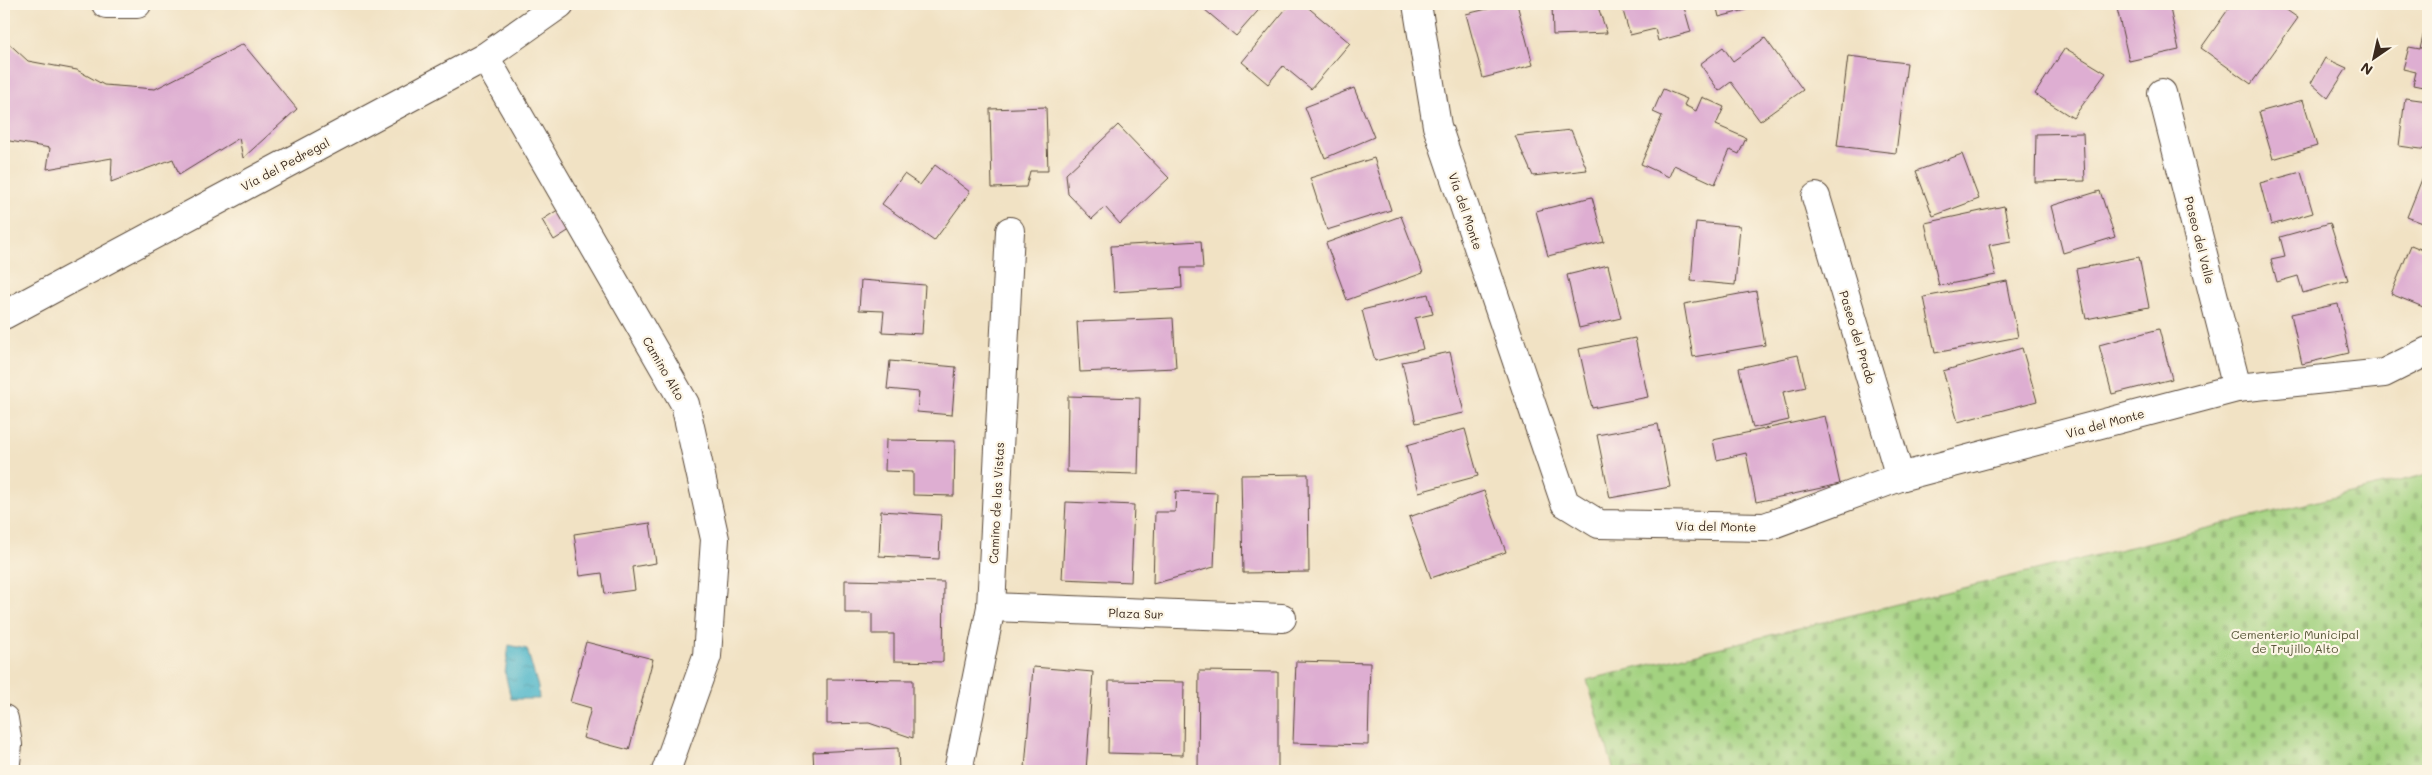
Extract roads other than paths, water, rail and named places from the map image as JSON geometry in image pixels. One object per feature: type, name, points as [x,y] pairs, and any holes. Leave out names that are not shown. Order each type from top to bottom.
[{"type":"street","points":[[106,4],[137,4]]},
{"type":"street","name":"Vía del Pedregal","points":[[4,316],[485,57],[560,4]]},
{"type":"street","name":"Vía del Monte","points":[[1417,4],[1436,126],[1565,504],[1599,524],[1765,527],[1900,477],[2237,388],[2384,373],[2428,351]]},
{"type":"street","name":"Camino Alto","points":[[485,57],[684,404],[715,539],[707,656],[666,771]]},
{"type":"street","name":"Paseo del Valle","points":[[2162,93],[2237,388]]},
{"type":"street","name":"Paseo del Prado","points":[[1816,197],[1900,477]]},
{"type":"street","name":"Camino de las Vistas","points":[[958,771],[991,607],[1010,231]]},
{"type":"street","name":"Plaza Sur","points":[[991,607],[1282,618]]},
{"type":"street","points":[[4,719],[8,745],[5,771]]},
{"type":"water","points":[[509,645],[527,649],[538,687],[539,699],[511,699],[505,673]]},
{"type":"park label","name":"Cementerio Municipal de Trujillo Alto","points":[[2295,641]]}]
